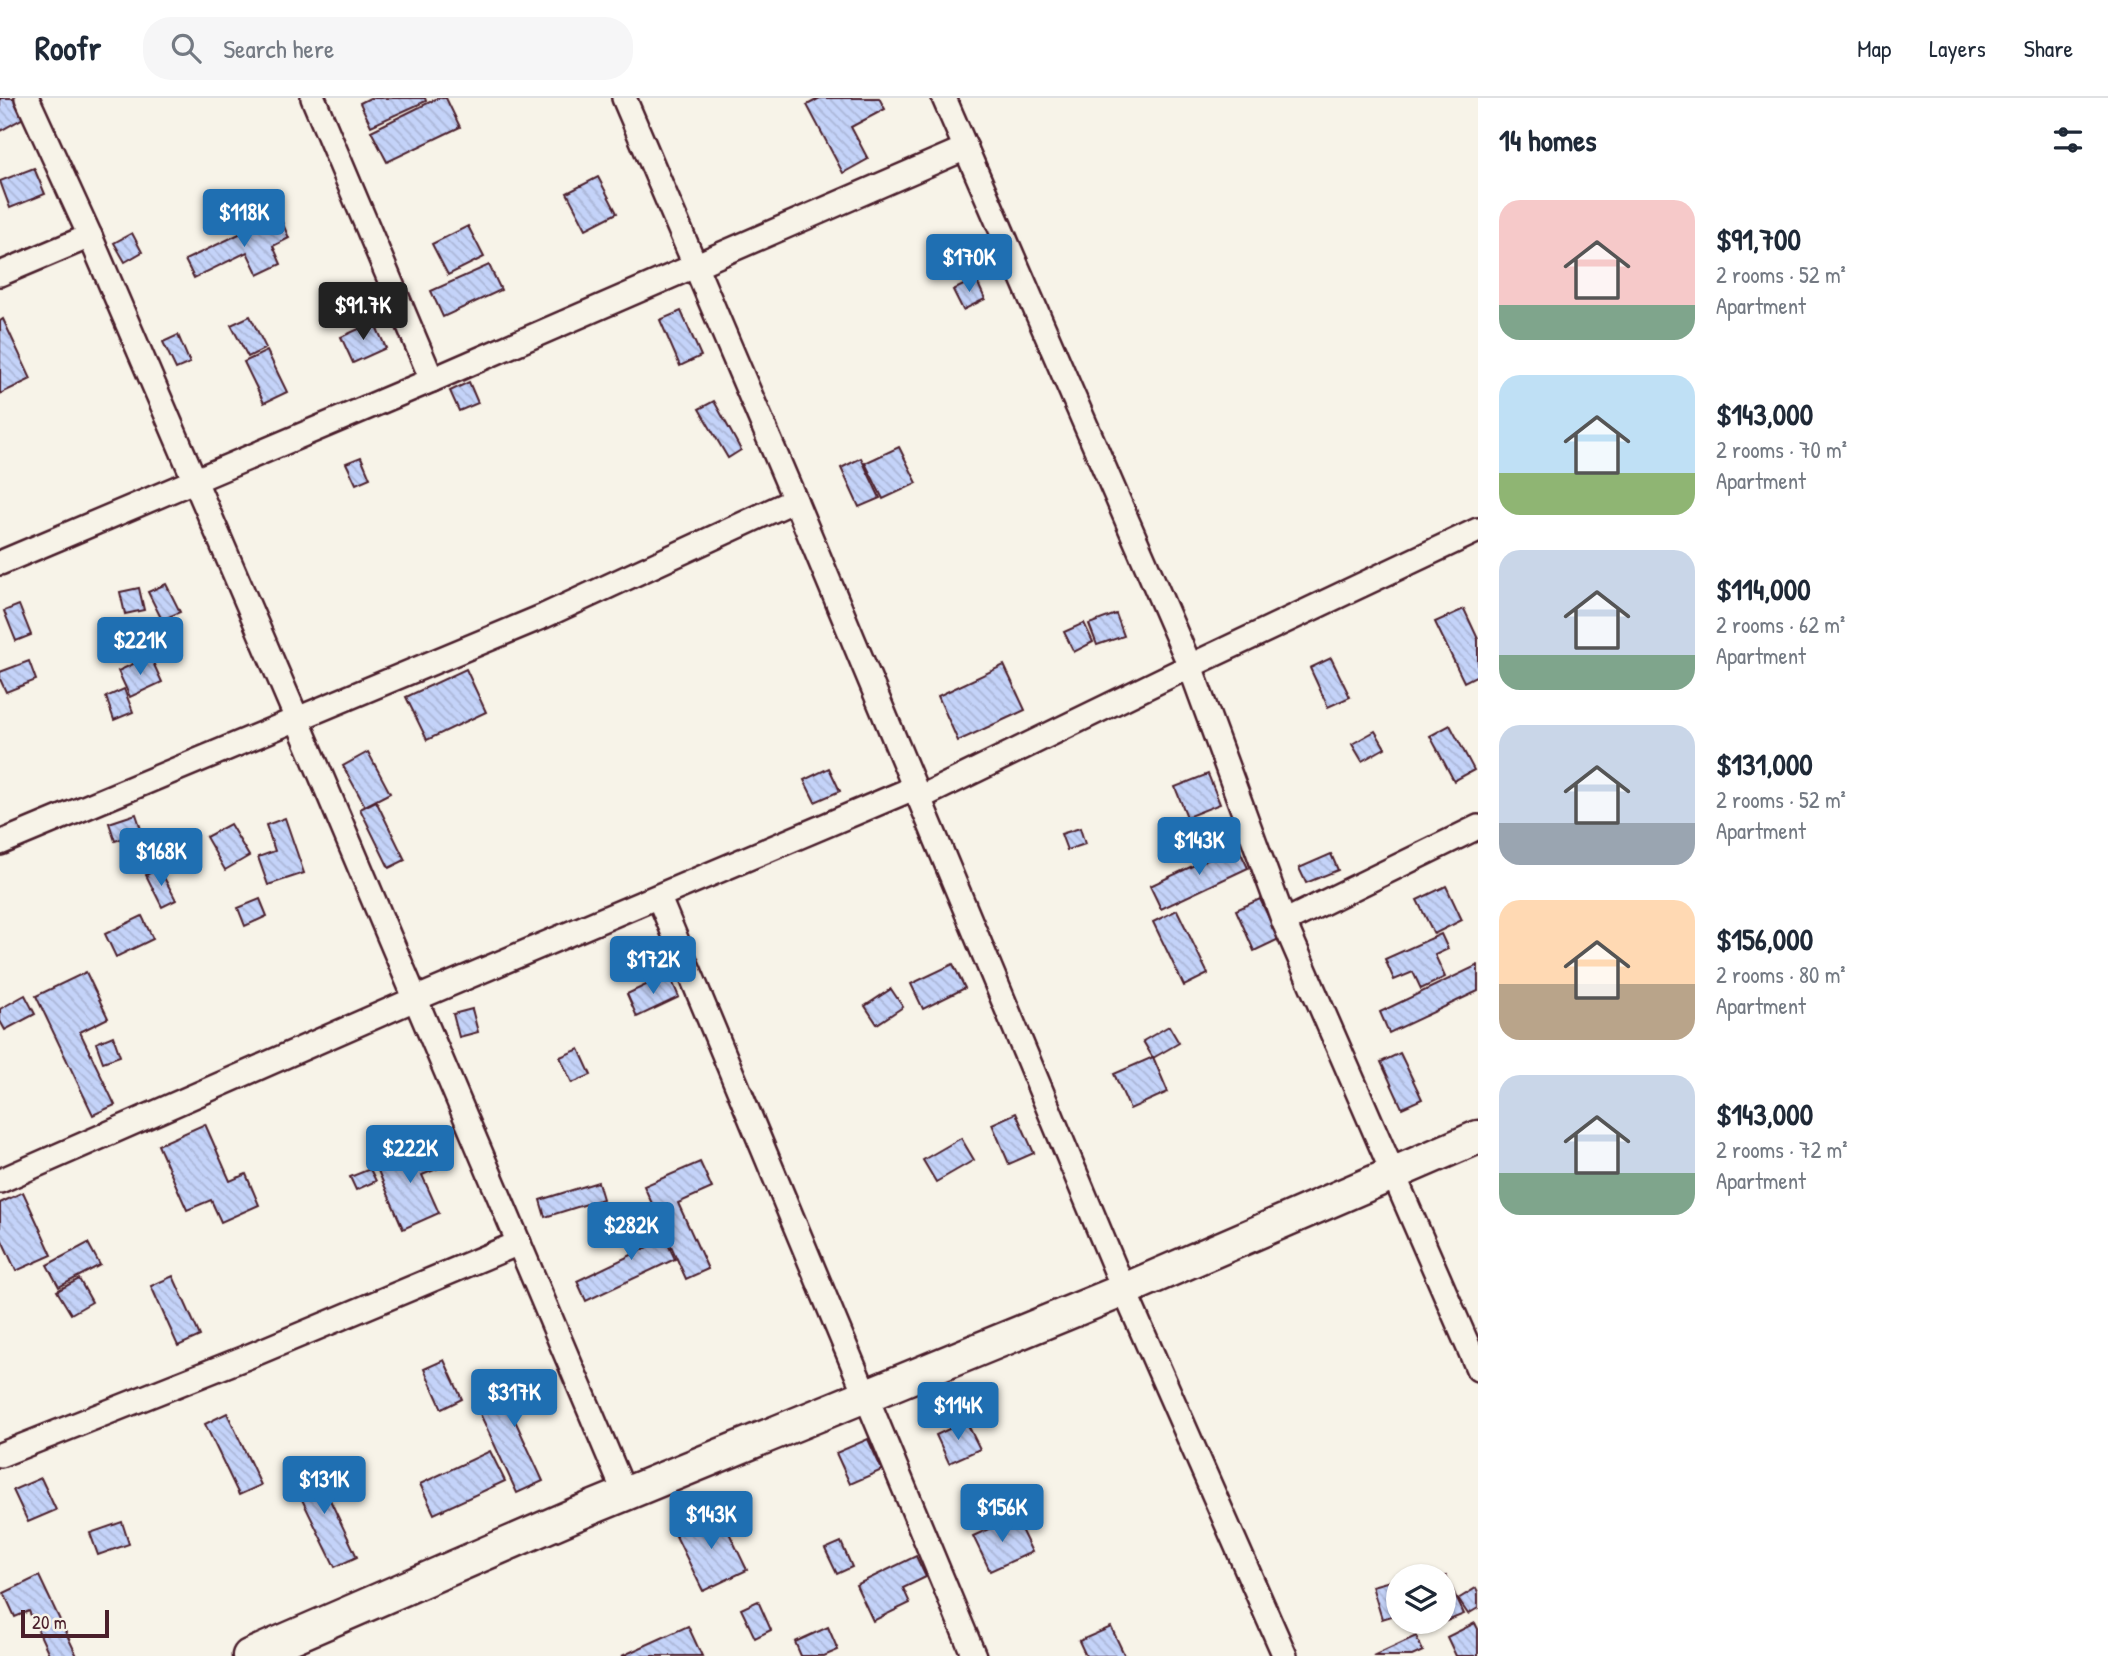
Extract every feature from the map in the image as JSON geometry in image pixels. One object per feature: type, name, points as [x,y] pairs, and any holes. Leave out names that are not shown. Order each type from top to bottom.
[{"type":"street","points":[[27,98],[90,236],[297,719],[625,1494]]},
{"type":"street","points":[[313,98],[432,380]]},
{"type":"street","points":[[624,98],[795,500],[1124,1290],[1286,1656]]},
{"type":"street","points":[[944,98],[1190,666],[1284,922],[1478,1369]]},
{"type":"street","points":[[0,563],[432,380],[966,148]]},
{"type":"street","points":[[0,274],[90,236]]},
{"type":"street","points":[[0,843],[544,616],[795,500]]},
{"type":"street","points":[[0,1181],[415,999],[917,793],[1478,530]]},
{"type":"street","points":[[1284,922],[1478,827]]},
{"type":"street","points":[[659,898],[974,1656]]},
{"type":"street","points":[[249,1656],[625,1494],[1124,1290],[1478,1137]]},
{"type":"street","points":[[0,1455],[252,1355],[519,1243]]},
{"type":"building","points":[[0,98],[14,98],[25,117],[0,131]]},
{"type":"building","points":[[370,98],[425,98],[426,101],[371,126],[360,103]]},
{"type":"building","points":[[438,98],[446,98],[460,127],[387,162],[371,131]]},
{"type":"building","points":[[820,98],[879,98],[885,109],[851,127],[868,159],[843,173],[807,105]]},
{"type":"building","points":[[34,168],[45,194],[10,208],[0,181]]},
{"type":"building","points":[[598,177],[617,213],[586,229],[567,193]]},
{"type":"building","points":[[279,215],[289,238],[273,246],[281,264],[258,275],[247,252],[194,278],[185,260]]},
{"type":"building","points":[[468,226],[484,257],[448,275],[432,244]]},
{"type":"building","points":[[132,233],[142,252],[125,262],[114,243]]},
{"type":"building","points":[[489,265],[501,290],[443,317],[431,291]]},
{"type":"building","points":[[976,279],[985,299],[963,310],[953,290]]},
{"type":"building","points":[[681,311],[701,356],[680,366],[660,320]]},
{"type":"building","points":[[250,316],[266,348],[248,357],[231,325]]},
{"type":"building","points":[[3,319],[31,379],[0,394],[0,321]]},
{"type":"building","points":[[374,322],[386,348],[353,363],[341,337]]},
{"type":"building","points":[[178,335],[190,363],[176,369],[163,342]]},
{"type":"building","points":[[267,351],[287,392],[264,403],[244,362]]},
{"type":"building","points":[[469,382],[478,403],[459,411],[450,391]]},
{"type":"building","points":[[714,401],[741,450],[728,458],[699,409]]},
{"type":"building","points":[[899,447],[917,483],[883,499],[865,463]]},
{"type":"building","points":[[361,457],[370,478],[356,484],[346,463]]},
{"type":"building","points":[[861,458],[880,498],[859,507],[841,468]]},
{"type":"building","points":[[166,584],[180,612],[162,620],[148,592]]},
{"type":"building","points":[[139,588],[144,610],[125,614],[120,592]]},
{"type":"building","points":[[19,605],[31,635],[16,641],[4,611]]},
{"type":"building","points":[[1464,609],[1478,639],[1478,675],[1464,682],[1435,622]]},
{"type":"building","points":[[1116,614],[1124,636],[1097,645],[1089,624]]},
{"type":"building","points":[[1084,623],[1093,642],[1074,652],[1064,632]]},
{"type":"building","points":[[150,656],[162,682],[130,697],[118,671]]},
{"type":"building","points":[[1331,658],[1350,697],[1328,707],[1310,668]]},
{"type":"building","points":[[29,661],[36,680],[6,692],[0,672]]},
{"type":"building","points":[[1004,665],[1025,710],[958,741],[938,696]]},
{"type":"building","points":[[466,669],[486,712],[427,740],[406,697]]},
{"type":"building","points":[[124,689],[133,712],[114,720],[106,697]]},
{"type":"building","points":[[1450,725],[1474,770],[1454,781],[1430,736]]},
{"type":"building","points":[[1375,731],[1385,748],[1362,761],[1352,744]]},
{"type":"building","points":[[368,752],[390,793],[365,806],[343,766]]},
{"type":"building","points":[[829,768],[840,791],[815,802],[804,780]]},
{"type":"building","points":[[1208,774],[1220,804],[1187,817],[1175,787]]},
{"type":"building","points":[[376,801],[405,860],[389,868],[360,809]]},
{"type":"building","points":[[136,814],[142,832],[115,841],[109,823]]},
{"type":"building","points":[[285,818],[304,873],[268,885],[258,857],[275,851],[266,825]]},
{"type":"building","points":[[230,824],[249,856],[225,870],[206,837]]},
{"type":"building","points":[[1080,828],[1085,844],[1067,850],[1061,834]]},
{"type":"building","points":[[1237,845],[1248,868],[1161,909],[1150,886]]},
{"type":"building","points":[[1331,854],[1338,870],[1306,883],[1299,868]]},
{"type":"building","points":[[159,868],[176,900],[162,907],[146,875]]},
{"type":"building","points":[[1446,886],[1462,920],[1434,934],[1417,900]]},
{"type":"building","points":[[260,899],[267,916],[245,926],[238,908]]},
{"type":"building","points":[[1260,899],[1279,939],[1254,951],[1236,910]]},
{"type":"building","points":[[1177,910],[1208,974],[1184,986],[1153,922]]},
{"type":"building","points":[[142,916],[153,939],[116,957],[105,934]]},
{"type":"building","points":[[1441,934],[1448,949],[1435,955],[1445,977],[1421,989],[1413,972],[1394,980],[1385,959]]},
{"type":"building","points":[[953,964],[965,988],[923,1009],[911,984]]},
{"type":"building","points":[[1478,965],[1478,991],[1389,1033],[1380,1012]]},
{"type":"building","points":[[86,972],[108,1018],[80,1032],[115,1105],[93,1115],[36,996]]},
{"type":"building","points":[[669,974],[679,997],[637,1017],[627,994]]},
{"type":"building","points":[[891,989],[903,1007],[877,1024],[865,1006]]},
{"type":"building","points":[[25,995],[35,1014],[5,1030],[0,1021],[0,1009]]},
{"type":"building","points":[[472,1009],[478,1032],[459,1037],[453,1014]]},
{"type":"building","points":[[1169,1026],[1179,1043],[1153,1058],[1143,1041]]},
{"type":"building","points":[[113,1036],[120,1056],[103,1062],[96,1043]]},
{"type":"building","points":[[579,1049],[591,1075],[572,1083],[560,1057]]},
{"type":"building","points":[[1400,1053],[1422,1099],[1402,1108],[1381,1062]]},
{"type":"building","points":[[1153,1057],[1168,1092],[1130,1109],[1114,1074]]},
{"type":"building","points":[[1016,1113],[1034,1153],[1009,1164],[992,1124]]},
{"type":"building","points":[[205,1124],[230,1181],[246,1174],[259,1205],[221,1222],[211,1200],[187,1210],[158,1145]]},
{"type":"building","points":[[961,1138],[974,1160],[936,1182],[923,1160]]},
{"type":"building","points":[[428,1144],[439,1168],[422,1175],[439,1213],[403,1229],[376,1166]]},
{"type":"building","points":[[700,1162],[712,1188],[678,1203],[708,1269],[686,1279],[644,1186]]},
{"type":"building","points":[[370,1169],[376,1181],[356,1190],[350,1177]]},
{"type":"building","points":[[598,1182],[603,1199],[545,1217],[540,1200]]},
{"type":"building","points":[[23,1192],[52,1255],[16,1271],[0,1236],[0,1203]]},
{"type":"building","points":[[653,1213],[675,1259],[586,1301],[577,1281],[648,1247],[635,1221]]},
{"type":"building","points":[[88,1243],[100,1265],[59,1287],[47,1265]]},
{"type":"building","points":[[173,1276],[200,1336],[178,1346],[151,1286]]},
{"type":"building","points":[[79,1279],[92,1302],[71,1314],[57,1291]]},
{"type":"building","points":[[444,1360],[462,1399],[442,1409],[424,1369]]},
{"type":"building","points":[[540,1373],[551,1396],[512,1414],[543,1481],[517,1493],[475,1403]]},
{"type":"building","points":[[227,1413],[261,1485],[239,1495],[205,1424]]},
{"type":"building","points":[[966,1421],[980,1449],[949,1463],[936,1435]]},
{"type":"building","points":[[868,1439],[882,1470],[850,1484],[836,1453]]},
{"type":"building","points":[[490,1451],[505,1481],[434,1514],[420,1484]]},
{"type":"building","points":[[314,1466],[357,1557],[335,1567],[291,1477]]},
{"type":"building","points":[[41,1478],[56,1510],[28,1522],[13,1490]]},
{"type":"building","points":[[718,1510],[747,1570],[703,1591],[674,1532]]},
{"type":"building","points":[[1015,1517],[1032,1552],[990,1571],[973,1536]]},
{"type":"building","points":[[122,1522],[129,1544],[98,1555],[90,1533]]},
{"type":"building","points":[[841,1542],[852,1567],[837,1574],[825,1549]]},
{"type":"building","points":[[916,1556],[926,1577],[903,1588],[910,1603],[873,1621],[856,1585]]},
{"type":"building","points":[[39,1576],[77,1656],[50,1656],[29,1611],[15,1617],[4,1593]]},
{"type":"building","points":[[1386,1582],[1386,1618],[1382,1619],[1372,1586]]},
{"type":"building","points":[[1476,1588],[1478,1608],[1468,1614],[1458,1599]]},
{"type":"building","points":[[1456,1597],[1464,1614],[1456,1617]]},
{"type":"building","points":[[758,1601],[771,1630],[755,1638],[741,1609]]},
{"type":"building","points":[[1475,1623],[1478,1629],[1478,1656],[1456,1656],[1447,1637]]},
{"type":"building","points":[[688,1626],[702,1656],[622,1656]]},
{"type":"building","points":[[828,1627],[838,1650],[824,1656],[801,1656],[795,1642]]},
{"type":"building","points":[[1111,1627],[1125,1656],[1086,1656],[1079,1641]]},
{"type":"building","points":[[1416,1636],[1423,1651],[1412,1656],[1373,1656]]}]
